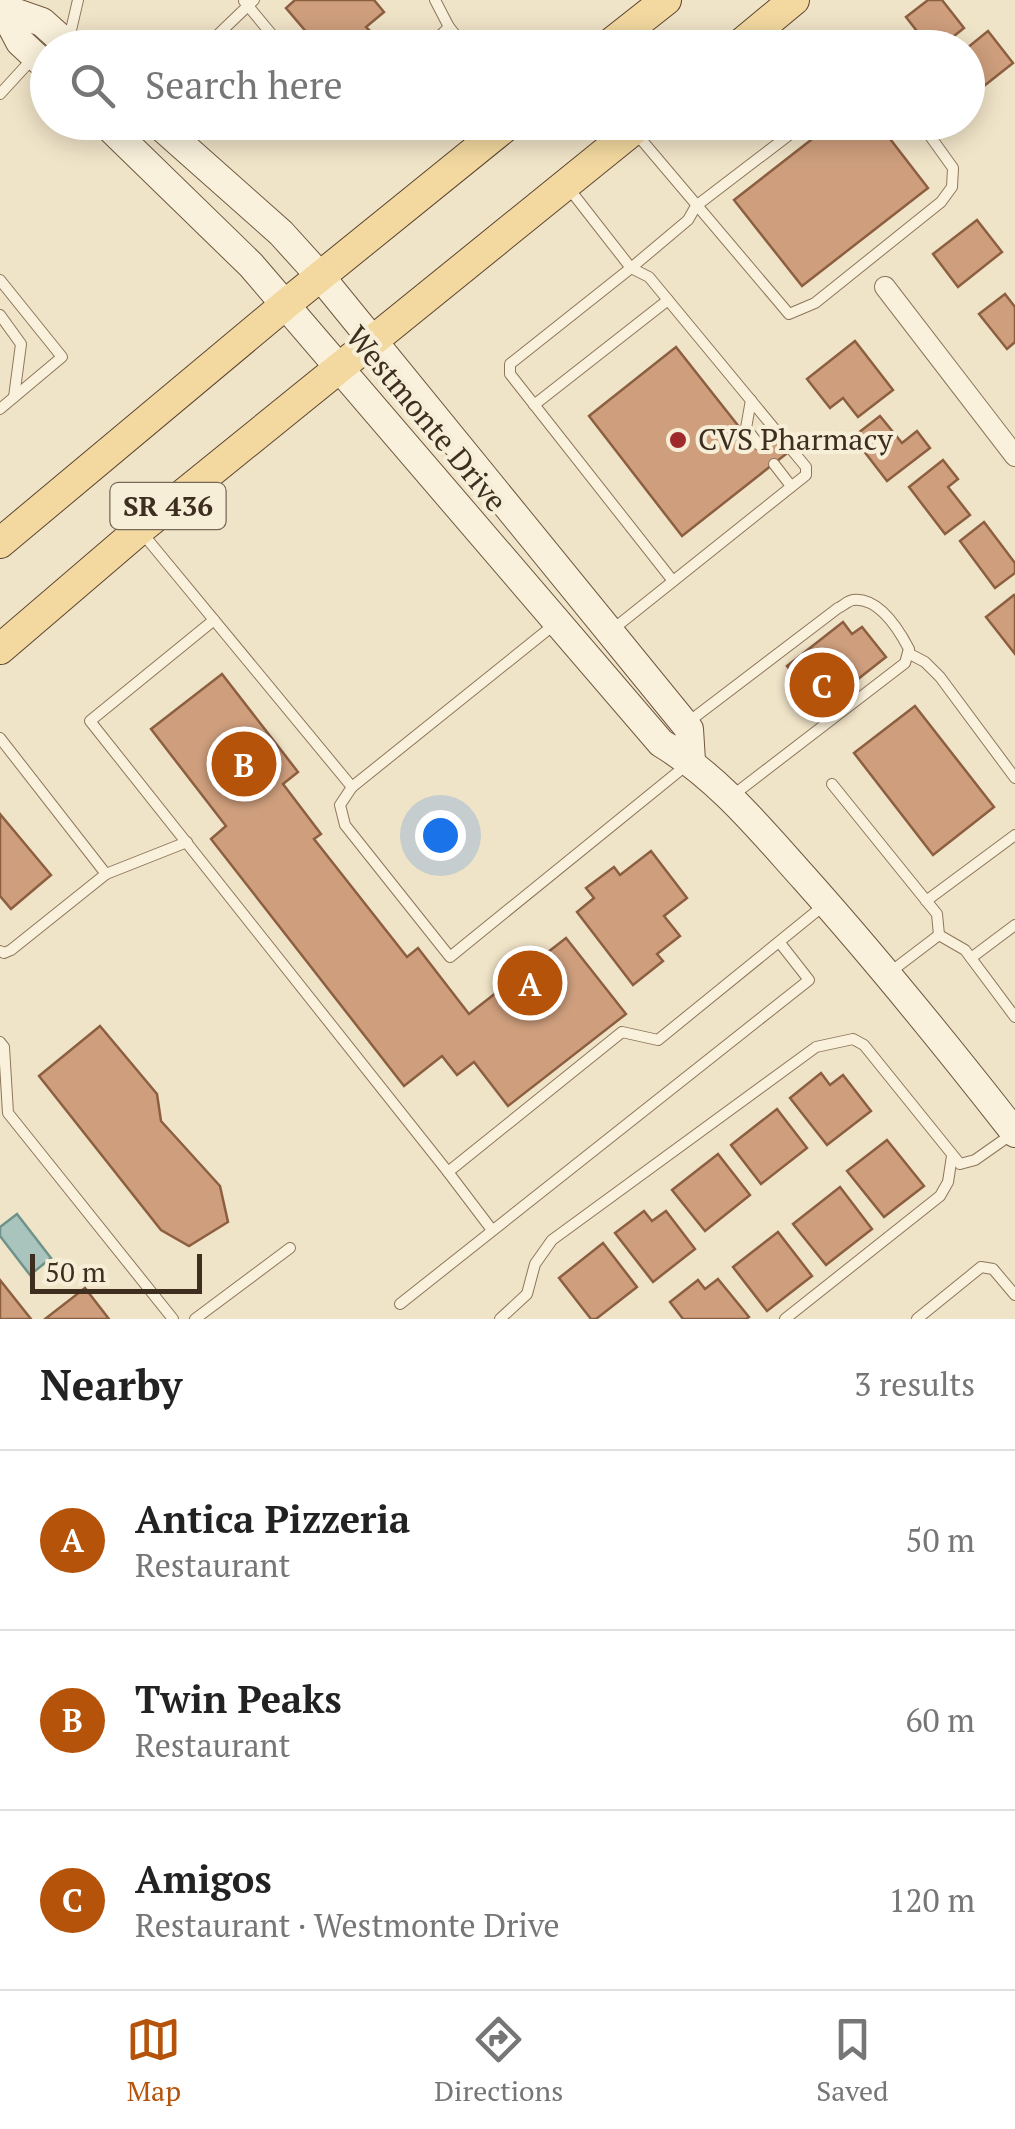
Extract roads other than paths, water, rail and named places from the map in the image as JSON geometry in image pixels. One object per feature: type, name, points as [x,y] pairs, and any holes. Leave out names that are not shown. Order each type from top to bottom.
[{"type":"main road","points":[[628,30],[666,0]]},
{"type":"main road","points":[[758,30],[794,0]]},
{"type":"main road","name":"SR 436","points":[[7,532],[488,140]]},
{"type":"main road","name":"SR 436","points":[[0,648],[621,140]]},
{"type":"street","points":[[2,6],[42,22],[51,30]]},
{"type":"street","points":[[2,6],[20,42],[30,52]]},
{"type":"street","name":"Westmonte Drive","points":[[123,140],[286,304],[661,743],[691,761],[731,797],[888,973],[1015,1132]]},
{"type":"street","name":"Westmonte Drive","points":[[176,140],[282,233],[320,276],[689,729],[691,761]]},
{"type":"street","points":[[885,287],[1015,456]]},
{"type":"lane","points":[[72,30],[78,0]]},
{"type":"lane","points":[[435,0],[449,28]]},
{"type":"lane","points":[[221,30],[248,2],[269,30]]},
{"type":"lane","points":[[0,94],[30,71]]},
{"type":"lane","points":[[648,140],[696,206],[789,314],[802,311],[942,202],[952,187],[953,168],[933,140]]},
{"type":"lane","points":[[672,581],[510,374],[510,364],[688,220],[696,206],[782,140]]},
{"type":"lane","points":[[566,185],[631,268],[649,277],[806,467],[806,474],[792,486],[609,632]]},
{"type":"lane","points":[[0,280],[62,358],[0,410]]},
{"type":"lane","points":[[534,405],[668,300]]},
{"type":"lane","points":[[0,315],[21,344],[14,398]]},
{"type":"lane","points":[[751,400],[746,428],[759,444]]},
{"type":"lane","points":[[774,464],[792,486]]},
{"type":"lane","points":[[140,530],[352,787]]},
{"type":"lane","points":[[685,725],[853,600],[874,605],[902,635],[909,649],[905,664],[731,797]]},
{"type":"lane","points":[[214,620],[90,720],[492,1230]]},
{"type":"lane","points":[[557,623],[352,787],[340,805],[344,825],[450,957],[691,761]]},
{"type":"lane","points":[[908,654],[925,662],[940,677],[1015,778]]},
{"type":"lane","points":[[0,738],[106,874]]},
{"type":"lane","points":[[832,784],[936,914],[938,935]]},
{"type":"lane","points":[[926,901],[1015,835]]},
{"type":"lane","points":[[0,951],[11,950],[106,874],[186,842]]},
{"type":"lane","points":[[448,1172],[622,1032],[658,1040],[826,904]]},
{"type":"lane","points":[[971,958],[1015,925]]},
{"type":"lane","points":[[938,935],[965,950],[1015,1017]]},
{"type":"lane","points":[[888,973],[938,935]]},
{"type":"lane","points":[[400,1304],[809,980],[780,943]]},
{"type":"lane","points":[[500,1319],[527,1294],[535,1264],[552,1240],[816,1047],[852,1040],[864,1045],[960,1164],[967,1164],[1015,1132]]},
{"type":"lane","points":[[1,1046],[8,1113],[173,1319]]},
{"type":"lane","points":[[786,1319],[940,1196],[948,1182],[952,1156]]},
{"type":"lane","points":[[195,1319],[290,1248]]},
{"type":"lane","points":[[917,1319],[981,1268],[993,1269],[1015,1295]]},
{"type":"water","points":[[17,1214],[51,1258],[30,1275],[0,1236],[0,1227]]},
{"type":"place","name":"CVS Pharmacy","points":[[678,440]]},
{"type":"place","name":"Amigos","points":[[822,685]]},
{"type":"place","name":"Twin Peaks","points":[[244,764]]},
{"type":"place","name":"Antica Pizzeria","points":[[530,983]]}]
